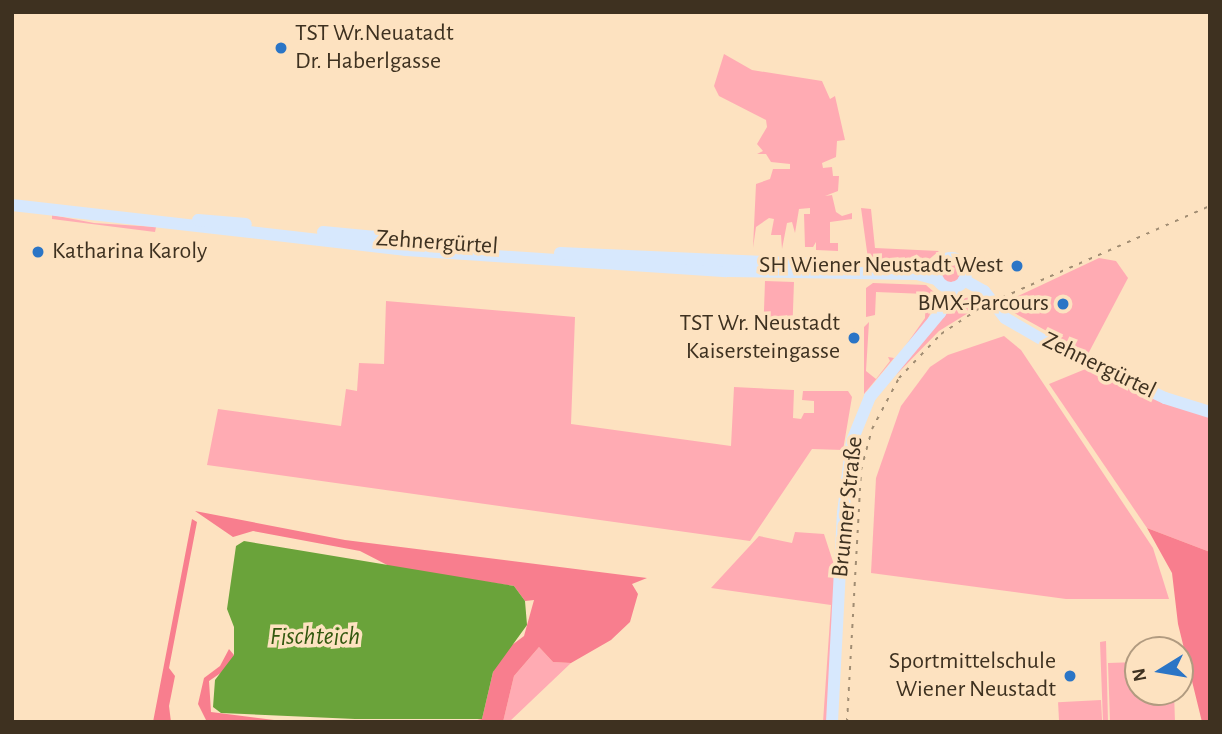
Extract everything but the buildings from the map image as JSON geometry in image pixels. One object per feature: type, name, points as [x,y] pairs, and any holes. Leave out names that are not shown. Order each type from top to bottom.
[{"type":"main road","name":"Zehnergürtel","points":[[12,197],[335,235],[565,253],[845,265],[863,272]]},
{"type":"main road","name":"Zehnergürtel","points":[[12,205],[406,250],[726,271],[917,274],[984,291],[1005,318],[1031,334],[1166,398],[1210,412]]},
{"type":"main road","name":"Brunner Straße","points":[[832,722],[843,513],[852,441],[870,397],[934,317],[946,280]]},
{"type":"shaded area","points":[[724,54],[752,70],[822,81],[830,99],[835,96],[845,140],[837,141],[836,157],[822,163],[823,168],[832,167],[833,176],[839,176],[838,191],[825,196],[832,195],[836,212],[842,216],[852,213],[852,219],[830,222],[830,243],[838,243],[838,251],[816,250],[816,242],[813,247],[805,247],[804,214],[810,214],[810,208],[799,209],[795,233],[792,222],[787,223],[782,249],[781,235],[771,235],[774,219],[769,218],[756,227],[753,248],[756,184],[770,179],[773,169],[790,169],[790,164],[771,162],[766,154],[757,154],[763,151],[757,144],[767,127],[766,120],[719,96],[714,86]]},
{"type":"shaded area","points":[[861,208],[871,209],[875,248],[939,251],[921,266],[899,262],[869,266]]},
{"type":"shaded area","points":[[52,215],[94,223],[156,227],[155,232],[52,219]]},
{"type":"shaded area","name":"BMX-Parcours","points":[[1099,258],[1116,261],[1128,278],[1088,354],[1009,310],[1014,298]]},
{"type":"shaded area","points":[[951,263],[958,266],[961,273],[958,280],[951,283],[944,280],[941,273],[944,266]]},
{"type":"shaded area","points":[[765,281],[794,282],[793,324],[764,323]]},
{"type":"shaded area","points":[[873,283],[926,285],[935,293],[937,298],[926,323],[906,345],[925,318],[926,294],[876,292],[875,315],[866,317],[866,288]]},
{"type":"shaded area","points":[[971,297],[986,302],[939,331],[896,375],[949,301]]},
{"type":"shaded area","points":[[386,301],[575,317],[571,424],[731,446],[734,387],[794,390],[793,418],[801,419],[804,413],[814,413],[814,401],[802,400],[803,391],[848,391],[852,397],[843,450],[812,449],[750,541],[207,465],[218,409],[341,426],[346,389],[357,391],[359,363],[384,364]]},
{"type":"shaded area","points":[[869,322],[866,371],[876,379],[890,361],[888,357],[894,358],[864,394],[864,327]]},
{"type":"shaded area","points":[[1004,336],[1021,350],[1153,548],[1169,599],[1066,599],[871,573],[876,478],[901,406],[930,367],[948,355]]},
{"type":"shaded area","points":[[1088,368],[1210,415],[1210,552],[1147,528],[1049,384]]},
{"type":"shaded area","points":[[195,511],[345,540],[647,578],[632,584],[638,594],[630,622],[611,640],[571,663],[553,662],[539,647],[514,676],[503,722],[468,722],[482,719],[493,672],[504,651],[524,636],[534,600],[525,601],[514,586],[393,568],[360,551],[253,531],[233,537]]},
{"type":"shaded area","points":[[192,519],[197,522],[169,668],[175,676],[169,706],[171,722],[153,722]]},
{"type":"shaded area","points":[[1147,528],[1210,552],[1210,722],[1202,722],[1194,689],[1194,636],[1181,636],[1172,573]]},
{"type":"shaded area","points":[[795,532],[824,534],[836,571],[828,722],[823,722],[831,605],[711,588],[759,536],[792,543]]},
{"type":"shaded area","points":[[1106,641],[1108,722],[1103,722],[1100,642]]},
{"type":"shaded area","points":[[539,647],[553,662],[571,663],[509,722],[503,722],[514,676]]},
{"type":"shaded area","points":[[229,649],[234,655],[228,668],[209,681],[211,712],[290,722],[207,722],[198,704],[204,678],[220,666]]},
{"type":"shaded area","points":[[1124,662],[1124,706],[1174,706],[1175,722],[1110,722],[1108,663]]},
{"type":"shaded area","points":[[1101,700],[1102,722],[1059,722],[1058,702]]},
{"type":"water","name":"Fischteich","points":[[244,541],[514,586],[525,601],[527,625],[493,672],[482,719],[355,719],[221,713],[213,707],[215,680],[234,655],[234,627],[227,609],[236,546]]},
{"type":"railway","points":[[847,722],[861,470],[872,429],[899,378],[941,334],[983,306],[1210,206]]},
{"type":"place","name":"TST Wr.Neuatadt Dr. Haberlgasse","points":[[281,48]]},
{"type":"place","name":"Katharina Karoly","points":[[38,252]]},
{"type":"place","name":"SH Wiener Neustadt West","points":[[1017,266]]},
{"type":"place","name":"BMX-Parcours","points":[[1063,304]]},
{"type":"place","name":"TST Wr. Neustadt Kaisersteingasse","points":[[854,338]]},
{"type":"place","name":"Sportmittelschule Wiener Neustadt","points":[[1070,676]]}]
